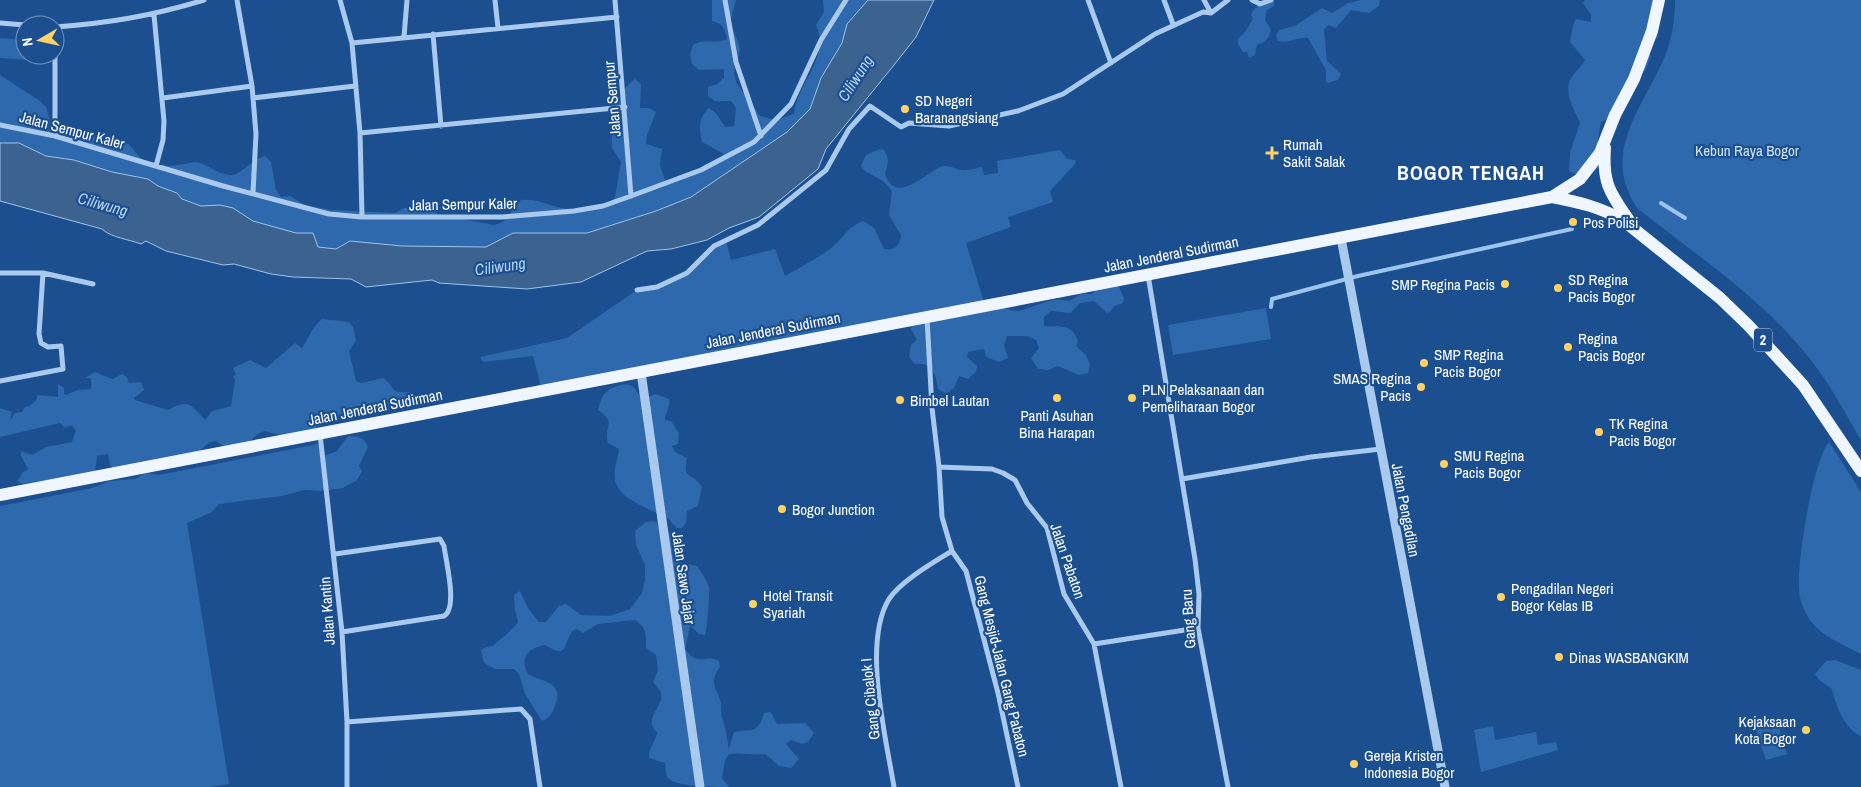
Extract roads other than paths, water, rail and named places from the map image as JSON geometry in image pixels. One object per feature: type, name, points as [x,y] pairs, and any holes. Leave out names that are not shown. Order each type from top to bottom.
[{"type":"main road","name":"2","points":[[1659,0],[1652,31],[1634,79],[1607,138],[1603,167],[1609,191],[1638,234],[1720,298],[1784,363],[1803,385],[1861,471]]},
{"type":"main road","points":[[1552,197],[1580,179],[1596,160],[1607,138]]},
{"type":"main road","points":[[1552,197],[1590,205],[1608,212],[1638,234]]},
{"type":"main road","name":"Jalan Jenderal Sudirman","points":[[0,496],[1552,197]]},
{"type":"street","points":[[65,27],[116,22],[154,15],[204,0]]},
{"type":"street","points":[[237,0],[253,98],[256,152],[253,193]]},
{"type":"street","points":[[340,0],[352,43],[360,133],[362,217]]},
{"type":"street","points":[[404,37],[407,0]]},
{"type":"street","points":[[495,0],[498,28]]},
{"type":"street","name":"Jalan Sempur","points":[[615,0],[631,196]]},
{"type":"street","points":[[725,0],[736,62],[761,136]]},
{"type":"street","name":"Jalan Sempur Kaler","points":[[0,125],[54,136],[223,186],[329,214],[362,217],[502,217],[574,211],[604,206],[722,160],[761,136],[790,104],[821,40],[846,0]]},
{"type":"street","points":[[1089,0],[1111,63]]},
{"type":"street","points":[[1164,0],[1174,24]]},
{"type":"street","points":[[1204,0],[1211,13]]},
{"type":"street","points":[[636,290],[657,287],[687,273],[714,246],[758,225],[826,170],[849,129],[870,106],[901,127],[910,123],[949,126],[1018,111],[1063,94],[1174,24],[1204,12],[1211,13],[1228,0]]},
{"type":"street","points":[[1252,0],[1260,4],[1271,0]]},
{"type":"street","points":[[154,15],[164,98],[163,140],[156,166]]},
{"type":"street","points":[[352,43],[617,17]]},
{"type":"street","points":[[0,23],[15,24]]},
{"type":"street","points":[[433,34],[441,126]]},
{"type":"street","points":[[54,136],[55,65]]},
{"type":"street","points":[[164,98],[252,86]]},
{"type":"street","points":[[253,98],[355,86]]},
{"type":"street","points":[[360,133],[625,107]]},
{"type":"street","name":"Jalan Pengadilan","points":[[1341,238],[1445,787]]},
{"type":"street","points":[[0,273],[43,274],[93,284]]},
{"type":"street","points":[[0,381],[63,369],[61,346],[48,347],[41,343],[39,334],[43,274]]},
{"type":"street","name":"Gang Baru","points":[[1148,275],[1199,594],[1198,628],[1228,787]]},
{"type":"street","name":"Gang Mesjid-Jalan Gang Pabaton","points":[[927,317],[932,408],[939,466],[942,517],[952,551],[966,571],[998,693],[1018,787]]},
{"type":"street","name":"Jalan Sawo Jajar","points":[[641,372],[700,787]]},
{"type":"street","name":"Jalan Kantin","points":[[320,434],[335,554],[342,632],[347,722],[347,787]]},
{"type":"street","points":[[1182,479],[1310,457],[1381,449]]},
{"type":"street","name":"Jalan Pabaton","points":[[939,466],[992,469],[1016,480],[1028,503],[1047,528],[1064,594],[1094,644],[1121,787]]},
{"type":"street","points":[[335,554],[440,539],[444,546],[452,604],[448,614],[444,616],[342,632]]},
{"type":"street","name":"Gang Cibalok I","points":[[894,787],[878,683],[877,648],[882,615],[889,599],[899,588],[952,551]]},
{"type":"street","points":[[1094,644],[1198,628]]},
{"type":"street","points":[[347,722],[521,709],[530,719],[540,787]]},
{"type":"water","name":"Ciliwung","points":[[868,0],[934,0],[916,37],[826,149],[818,169],[759,217],[729,228],[707,240],[671,249],[647,251],[581,282],[527,289],[439,283],[432,280],[366,287],[351,279],[293,277],[271,274],[234,264],[223,265],[166,251],[146,241],[141,244],[115,236],[102,229],[0,201],[0,143],[19,143],[46,156],[74,160],[112,172],[148,179],[158,186],[177,193],[182,199],[201,206],[220,205],[233,208],[253,221],[296,233],[313,233],[318,247],[336,249],[350,241],[402,246],[486,247],[513,233],[587,233],[656,211],[691,197],[787,132],[810,109],[821,78],[842,43],[847,24]]},
{"type":"waterway","points":[[1661,203],[1685,218]]},
{"type":"waterway","points":[[1271,307],[1272,299],[1358,276],[1572,229]]},
{"type":"place","name":"SD Negeri Baranangsiang","points":[[905,109]]},
{"type":"place","name":"Rumah Sakit Salak","points":[[1272,153]]},
{"type":"place","name":"Pos Polisi","points":[[1573,222]]},
{"type":"place","name":"SMP Regina Pacis","points":[[1505,284]]},
{"type":"place","name":"SD Regina Pacis Bogor","points":[[1558,288]]},
{"type":"place","name":"Regina Pacis Bogor","points":[[1568,347]]},
{"type":"place","name":"SMP Regina Pacis Bogor","points":[[1424,363]]},
{"type":"place","name":"SMAS Regina Pacis","points":[[1421,387]]},
{"type":"place","name":"Panti Asuhan Bina Harapan","points":[[1057,398]]},
{"type":"place","name":"PLN Pelaksanaan dan Pemeliharaan Bogor","points":[[1132,398]]},
{"type":"place","name":"Bimbel Lautan","points":[[900,400]]},
{"type":"place","name":"TK Regina Pacis Bogor","points":[[1599,432]]},
{"type":"place","name":"SMU Regina Pacis Bogor","points":[[1444,464]]},
{"type":"place","name":"Bogor Junction","points":[[782,509]]},
{"type":"place","name":"Pengadilan Negeri Bogor Kelas IB","points":[[1501,597]]},
{"type":"place","name":"Hotel Transit Syariah","points":[[753,604]]},
{"type":"place","name":"Dinas WASBANGKIM","points":[[1559,657]]},
{"type":"place","name":"Kejaksaan Kota Bogor","points":[[1806,730]]},
{"type":"place","name":"Gereja Kristen Indonesia Bogor","points":[[1354,764]]},
{"type":"district","name":"BOGOR TENGAH","points":[[1471,172]]},
{"type":"park label","name":"Kebun Raya Bogor","points":[[1747,150]]}]
